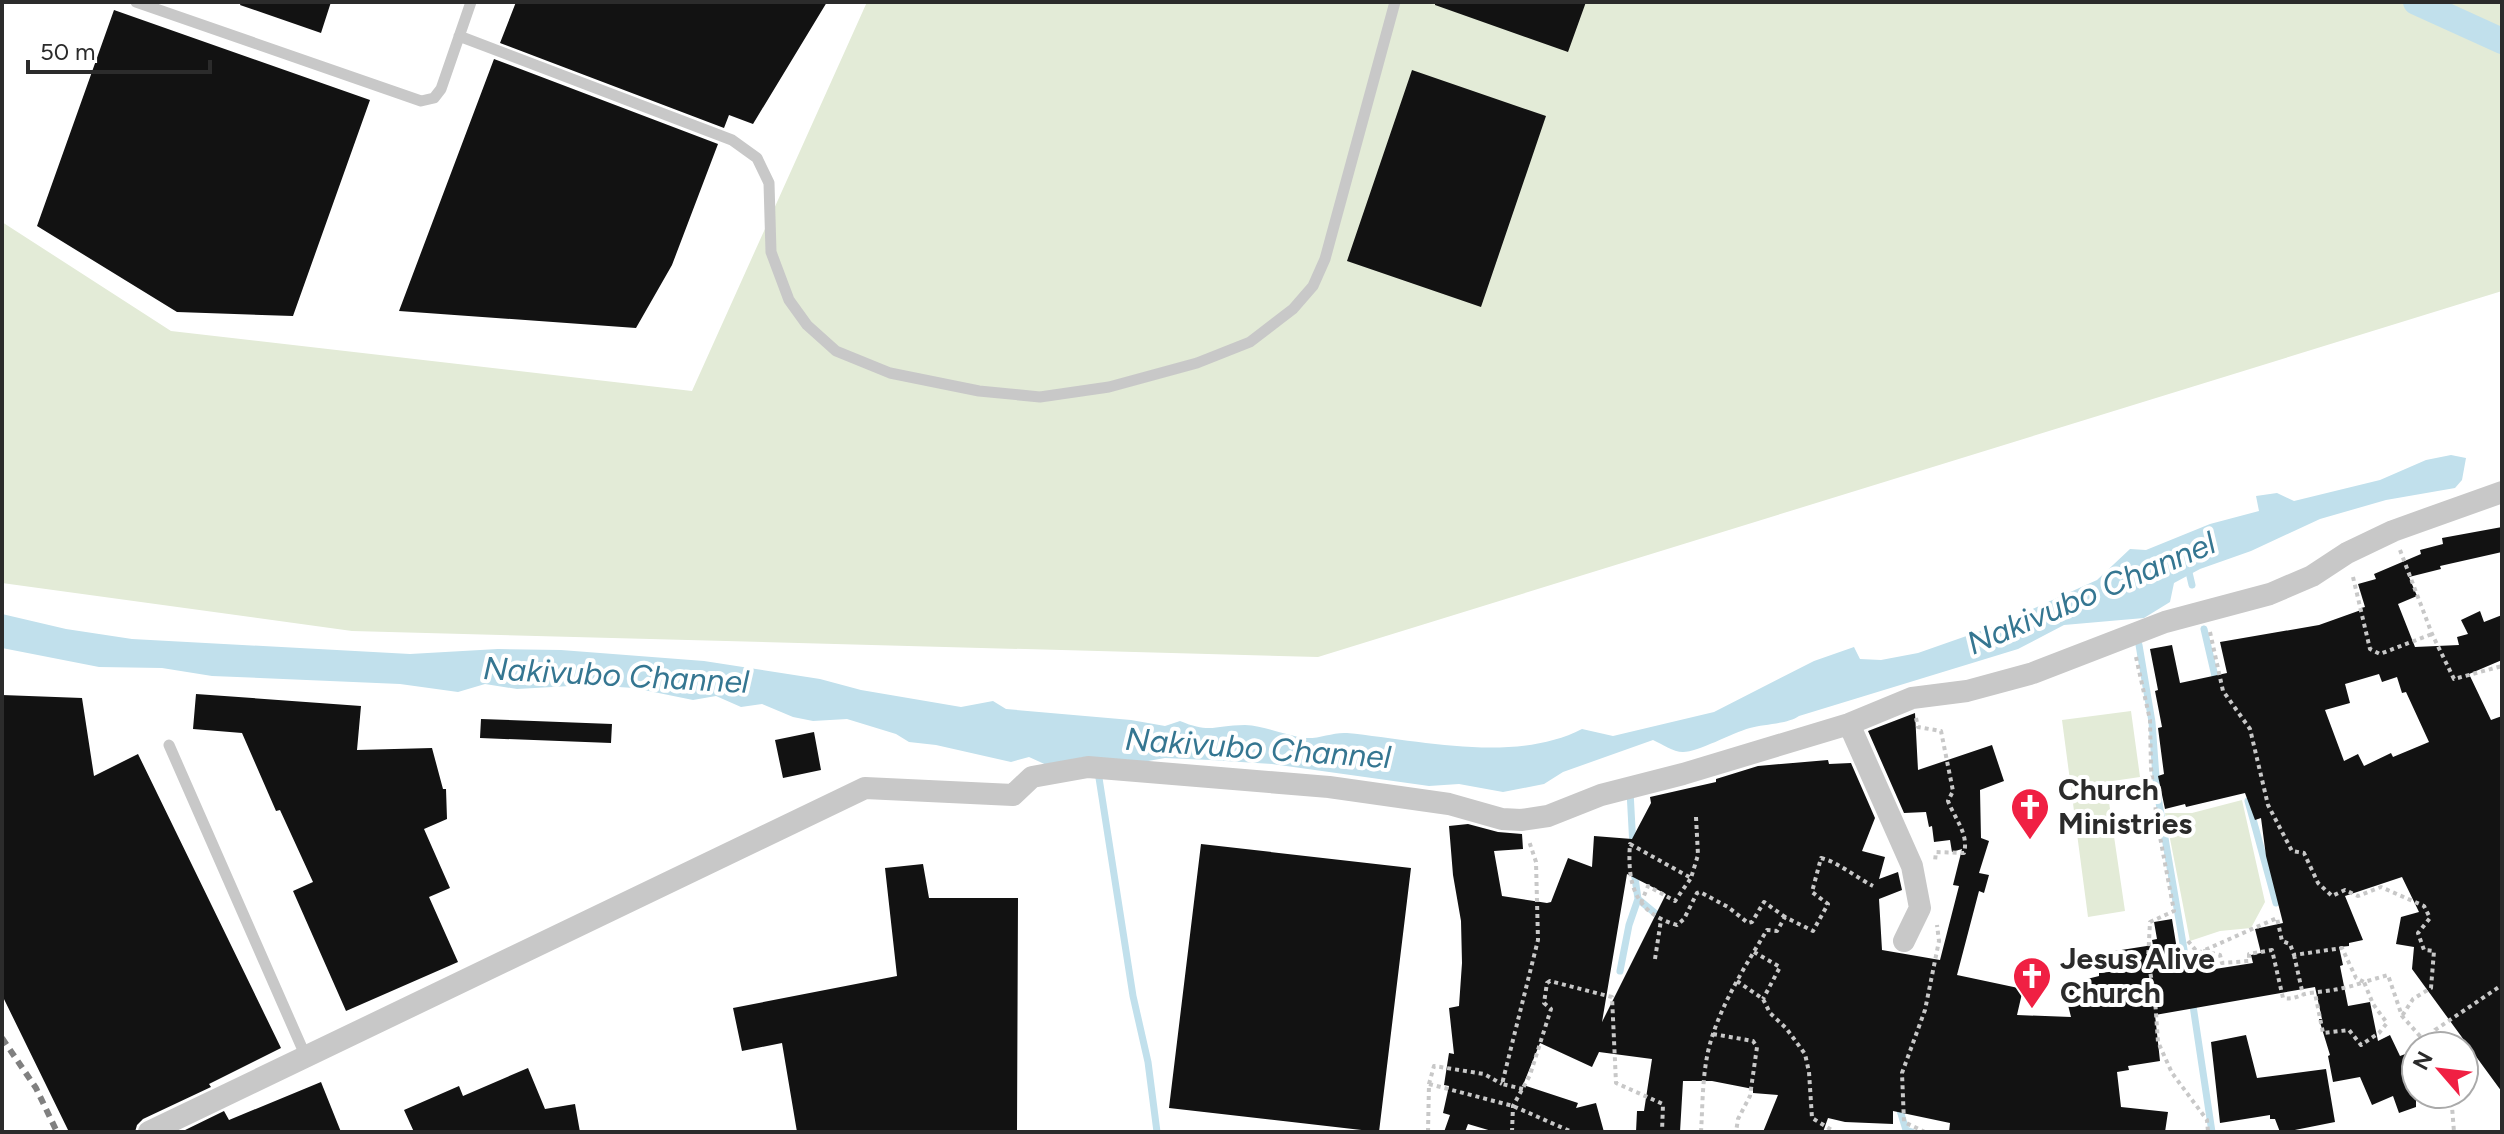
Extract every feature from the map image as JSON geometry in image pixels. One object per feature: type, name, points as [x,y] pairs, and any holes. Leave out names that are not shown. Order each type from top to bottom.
[{"type":"street","points":[[149,1132],[865,788],[1013,795],[1032,777],[1088,767],[1329,787],[1449,804],[1502,819],[1548,816],[1601,795],[1849,724],[1912,698],[1967,691],[2033,673],[2165,622],[2270,594],[2312,576],[2347,553],[2393,531],[2502,492]]},
{"type":"street","points":[[1849,724],[1912,866],[1920,908],[1904,941]]},
{"type":"lane","points":[[136,2],[421,101],[434,98],[441,89],[471,2]]},
{"type":"lane","points":[[459,36],[732,140],[757,158],[769,183],[771,252],[789,300],[807,325],[836,351],[890,373],[979,391],[1040,397],[1109,387],[1197,363],[1250,342],[1293,309],[1313,286],[1325,259],[1395,2]]},
{"type":"lane","points":[[169,745],[306,1057]]},
{"type":"path","points":[[2393,531],[2432,634],[2454,679],[2502,666]]},
{"type":"path","points":[[2347,553],[2370,649],[2380,654],[2432,634]]},
{"type":"path","points":[[2205,612],[2223,691],[2250,729],[2268,805],[2292,851],[2304,853],[2318,883],[2332,896],[2345,890],[2358,896],[2381,887],[2424,906],[2430,918],[2418,933],[2424,950],[2434,951],[2431,988],[2413,999],[2402,1016]]},
{"type":"path","points":[[2131,636],[2150,720],[2157,821],[2174,911],[2150,922],[2148,960],[2158,1042],[2172,1073],[2207,1120],[2208,1132]]},
{"type":"path","points":[[1641,904],[1648,886],[1675,901],[1691,878],[1698,855],[1696,817]]},
{"type":"path","points":[[1502,1084],[1538,940],[1536,862],[1526,830]]},
{"type":"path","points":[[1691,878],[1630,844],[1628,872],[1641,904],[1661,920],[1680,924],[1700,892],[1728,907],[1748,923],[1752,922],[1764,902],[1813,931],[1828,904],[1812,892],[1821,858],[1834,861],[1840,869],[1873,886]]},
{"type":"path","points":[[1701,1132],[1704,1075],[1713,1034],[1737,981],[1767,930],[1777,931],[1785,917]]},
{"type":"path","points":[[2188,941],[2196,953],[2275,918],[2282,941],[2290,944],[2303,995]]},
{"type":"path","points":[[1655,959],[1661,920]]},
{"type":"path","points":[[2294,955],[2342,948],[2356,978],[2364,982],[2373,1004],[2387,1023],[2379,1033],[2361,1045],[2349,1030],[2323,1033],[2315,993]]},
{"type":"path","points":[[2203,951],[2220,955],[2222,963],[2234,963],[2249,961],[2249,954],[2272,950],[2283,998],[2292,1000],[2388,975],[2402,1016],[2414,1030]]},
{"type":"path","points":[[1754,952],[1780,967],[1763,999]]},
{"type":"path","points":[[1737,981],[1763,999],[1770,1013],[1786,1028],[1805,1054],[1812,1118],[1835,1132]]},
{"type":"path","points":[[1512,1132],[1513,1106],[1534,1065],[1551,1009],[1544,1003],[1548,982],[1611,996],[1616,1083],[1663,1104],[1662,1132]]},
{"type":"path","points":[[2435,1030],[2502,985]]},
{"type":"path","points":[[1713,1034],[1753,1041],[1757,1047],[1750,1096],[1738,1119],[1736,1132]]},
{"type":"path","points":[[1428,1132],[1429,1084],[1434,1066],[1484,1074],[1502,1084],[1523,1089]]},
{"type":"path","points":[[1429,1084],[1513,1106],[1572,1132]]},
{"type":"path","points":[[2452,1110],[2454,1132]]},
{"type":"green space","points":[[867,2],[2502,2],[2502,291],[1318,657],[352,631],[2,583],[2,222],[171,331],[692,391]]},
{"type":"green space","points":[[2131,711],[2140,777],[2106,782],[2125,911],[2088,917],[2062,720]]},
{"type":"green space","points":[[2242,800],[2265,902],[2251,928],[2220,931],[2190,941],[2165,813],[2192,813]]},
{"type":"water","name":"Nakivubo Channel","points":[[2451,455],[2466,458],[2462,480],[2455,488],[2386,500],[2320,519],[2251,551],[2200,569],[2174,583],[2170,602],[2144,618],[2064,625],[2018,649],[1789,721],[1750,728],[1697,749],[1679,752],[1653,740],[1563,772],[1544,784],[1503,792],[1459,784],[1429,786],[1272,764],[1210,760],[1165,758],[1120,766],[1083,757],[1051,767],[1029,757],[1011,762],[909,742],[896,734],[847,719],[813,721],[793,717],[762,704],[741,707],[716,696],[693,700],[634,688],[588,685],[517,689],[485,684],[458,692],[400,684],[212,676],[162,668],[99,667],[2,648],[2,614],[66,629],[132,639],[410,654],[498,649],[561,650],[704,661],[820,679],[861,690],[961,707],[993,701],[1006,709],[1165,726],[1180,721],[1206,728],[1252,726],[1305,738],[1347,733],[1466,747],[1527,745],[1555,740],[1582,729],[1613,736],[1714,712],[1814,661],[1854,647],[1860,659],[1881,660],[1918,653],[1995,626],[2097,580],[2130,549],[2146,550],[2210,524],[2259,511],[2256,496],[2277,493],[2294,501],[2380,480],[2426,460]]},
{"type":"building","points":[[241,2],[331,2],[321,33],[240,5]]},
{"type":"building","points":[[516,2],[827,2],[753,124],[729,115],[724,128],[500,43]]},
{"type":"building","points":[[1435,2],[1586,2],[1568,52],[1435,5]]},
{"type":"building","points":[[114,10],[370,100],[293,316],[177,312],[37,226]]},
{"type":"building","points":[[494,59],[718,144],[672,265],[636,328],[399,311]]},
{"type":"building","points":[[1412,70],[1546,116],[1481,307],[1347,261]]},
{"type":"building","points":[[2502,527],[2502,552],[2440,566],[2441,569],[2409,577],[2417,596],[2398,604],[2415,647],[2459,645],[2457,637],[2468,634],[2461,620],[2480,611],[2484,622],[2502,615],[2502,660],[2469,674],[2491,720],[2502,716],[2502,1092],[2480,1062],[2480,1030],[2457,1030],[2412,969],[2414,947],[2396,944],[2401,917],[2419,912],[2402,877],[2345,896],[2363,940],[2339,947],[2348,1006],[2370,1002],[2378,1041],[2390,1035],[2400,1056],[2400,1110],[2408,1110],[2399,1113],[2393,1096],[2372,1105],[2360,1077],[2333,1082],[2315,987],[2155,1015],[2160,1061],[2128,1066],[2129,1070],[2117,1072],[2121,1107],[2168,1112],[2165,1132],[1949,1132],[1950,1123],[1893,1111],[1893,1124],[1845,1122],[1828,1118],[1823,1132],[1763,1132],[1778,1095],[1753,1093],[1753,1089],[1712,1081],[1683,1081],[1680,1132],[1636,1132],[1637,1111],[1644,1111],[1652,1059],[1599,1052],[1592,1067],[1540,1043],[1523,1085],[1578,1103],[1576,1108],[1596,1103],[1604,1132],[1495,1132],[1468,1124],[1465,1132],[1444,1132],[1450,1115],[1443,1113],[1449,1086],[1444,1085],[1449,1053],[1454,1054],[1449,1008],[1459,1006],[1462,963],[1461,921],[1449,826],[1468,824],[1498,832],[1522,834],[1523,849],[1494,851],[1502,896],[1547,903],[1551,902],[1568,858],[1592,867],[1594,836],[1632,839],[1651,803],[1650,797],[1716,782],[1716,779],[1758,766],[1828,760],[1829,764],[1851,763],[1875,818],[1862,851],[1885,857],[1879,879],[1898,872],[1902,890],[1879,899],[1882,950],[1940,960],[1959,886],[1953,885],[1962,849],[1952,852],[1950,840],[1934,842],[1926,812],[1904,813],[1868,731],[1915,713],[1918,770],[1992,745],[2004,781],[1980,790],[1981,838],[1989,841],[1979,873],[1989,875],[1984,893],[1979,891],[1957,975],[2023,989],[2017,1015],[2071,1017],[2063,985],[2099,976],[2099,973],[2118,971],[2115,951],[2153,945],[2152,940],[2157,939],[2154,922],[2172,919],[2179,962],[2213,956],[2215,969],[2253,963],[2251,955],[2261,953],[2255,929],[2283,923],[2266,856],[2261,818],[2255,820],[2245,793],[2165,809],[2158,776],[2164,774],[2158,728],[2162,727],[2150,649],[2172,645],[2180,683],[2227,673],[2220,642],[2319,625],[2361,610],[2365,607],[2358,584],[2376,579],[2374,574],[2421,554],[2420,550],[2443,544],[2442,538]],"holes":[[[2379,674],[2382,682],[2397,677],[2402,693],[2406,692],[2429,742],[2393,757],[2391,753],[2364,766],[2358,754],[2344,761],[2325,710],[2350,703],[2345,684]],[[1627,874],[1666,894],[1602,1022]]]},
{"type":"building","points":[[196,694],[361,706],[357,750],[432,748],[443,789],[446,789],[447,819],[424,829],[450,888],[429,897],[458,962],[346,1011],[293,891],[313,882],[280,810],[276,811],[242,733],[193,729]]},
{"type":"building","points":[[2,695],[82,698],[94,776],[138,754],[281,1048],[209,1084],[211,1087],[143,1119],[135,1132],[69,1132],[2,995]]},
{"type":"building","points":[[481,719],[612,724],[611,743],[480,738]]},
{"type":"building","points":[[814,732],[821,770],[783,778],[775,740]]},
{"type":"building","points":[[1201,844],[1411,868],[1379,1132],[1169,1108]]},
{"type":"building","points":[[923,864],[929,898],[1018,898],[1017,1132],[797,1132],[782,1043],[742,1051],[733,1008],[897,976],[885,868]]},
{"type":"building","points":[[2246,1035],[2257,1078],[2326,1069],[2335,1122],[2285,1132],[2280,1132],[2270,1115],[2220,1123],[2211,1042]]},
{"type":"building","points":[[528,1068],[545,1109],[575,1104],[580,1132],[414,1132],[404,1110],[459,1086],[463,1096]]},
{"type":"building","points":[[321,1082],[341,1132],[181,1132],[224,1111],[229,1120]]},
{"type":"waterway","points":[[2416,2],[2502,41]]},
{"type":"waterway","name":"Nakivubo Channel","points":[[2188,568],[2192,585]]},
{"type":"waterway","points":[[2204,629],[2217,685]]},
{"type":"waterway","points":[[2139,645],[2152,722],[2157,791],[2187,967]]},
{"type":"waterway","points":[[1099,778],[1133,996],[1148,1062],[1157,1132]]},
{"type":"waterway","points":[[1630,791],[1633,847]]},
{"type":"waterway","points":[[2248,801],[2276,903]]},
{"type":"waterway","points":[[1634,871],[1638,899],[1662,919]]},
{"type":"waterway","points":[[1620,971],[1629,925],[1638,899]]},
{"type":"waterway","points":[[2192,999],[2212,1132]]},
{"type":"waterway","points":[[1898,1104],[1906,1130],[1912,1132]]},
{"type":"railway","points":[[2,1038],[36,1088],[57,1132]]},
{"type":"place","name":"Church Ministries","points":[[2030,841]]},
{"type":"place","name":"Jesus Alive Church","points":[[2032,1010]]}]
